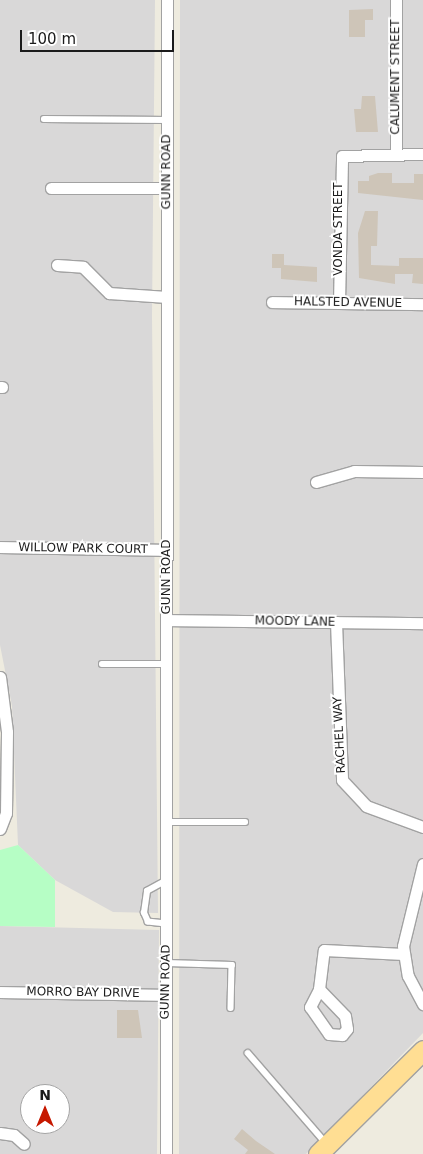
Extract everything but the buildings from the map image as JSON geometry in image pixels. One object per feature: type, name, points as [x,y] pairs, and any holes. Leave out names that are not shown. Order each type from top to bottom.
[{"type":"main road","points":[[323,1149],[423,1050]]},
{"type":"street","name":"GUNN ROAD","points":[[166,1154],[167,0]]},
{"type":"street","name":"CALUMENT STREET","points":[[396,0],[396,154]]},
{"type":"street","points":[[396,154],[423,154]]},
{"type":"street","name":"VONDA STREET","points":[[339,303],[342,156],[396,154]]},
{"type":"street","points":[[51,188],[167,188]]},
{"type":"street","points":[[57,265],[83,268],[109,293],[167,297]]},
{"type":"street","name":"HALSTED AVENUE","points":[[272,302],[423,304]]},
{"type":"street","points":[[316,482],[354,471],[423,472]]},
{"type":"street","name":"WILLOW PARK COURT","points":[[0,547],[167,550]]},
{"type":"street","name":"MOODY LANE","points":[[167,620],[423,623]]},
{"type":"street","name":"RACHEL WAY","points":[[336,622],[342,780],[366,806],[423,827]]},
{"type":"street","points":[[0,677],[7,732],[6,813],[0,829]]},
{"type":"street","points":[[423,864],[404,929],[403,954],[408,976],[423,1004]]},
{"type":"street","points":[[319,990],[324,950],[403,954]]},
{"type":"street","name":"MORRO BAY DRIVE","points":[[0,992],[166,995]]},
{"type":"street","points":[[0,1133],[14,1135],[24,1144]]},
{"type":"lane","points":[[44,119],[167,120]]},
{"type":"lane","points":[[102,664],[167,664]]},
{"type":"lane","points":[[167,822],[245,822]]},
{"type":"lane","points":[[167,880],[147,892],[144,913],[148,922],[167,924]]},
{"type":"lane","points":[[167,964],[232,965],[231,1008]]},
{"type":"lane","points":[[248,1053],[323,1149]]},
{"type":"shaded area","points":[[0,0],[155,0],[152,316],[158,913],[113,912],[55,880],[18,845],[12,706],[0,645]]},
{"type":"shaded area","points":[[180,0],[423,0],[423,1033],[306,1154],[179,1154]]},
{"type":"shaded area","points":[[0,926],[159,930],[157,1154],[0,1154]]},
{"type":"green space","points":[[18,845],[55,880],[55,927],[0,926],[0,850]]}]
